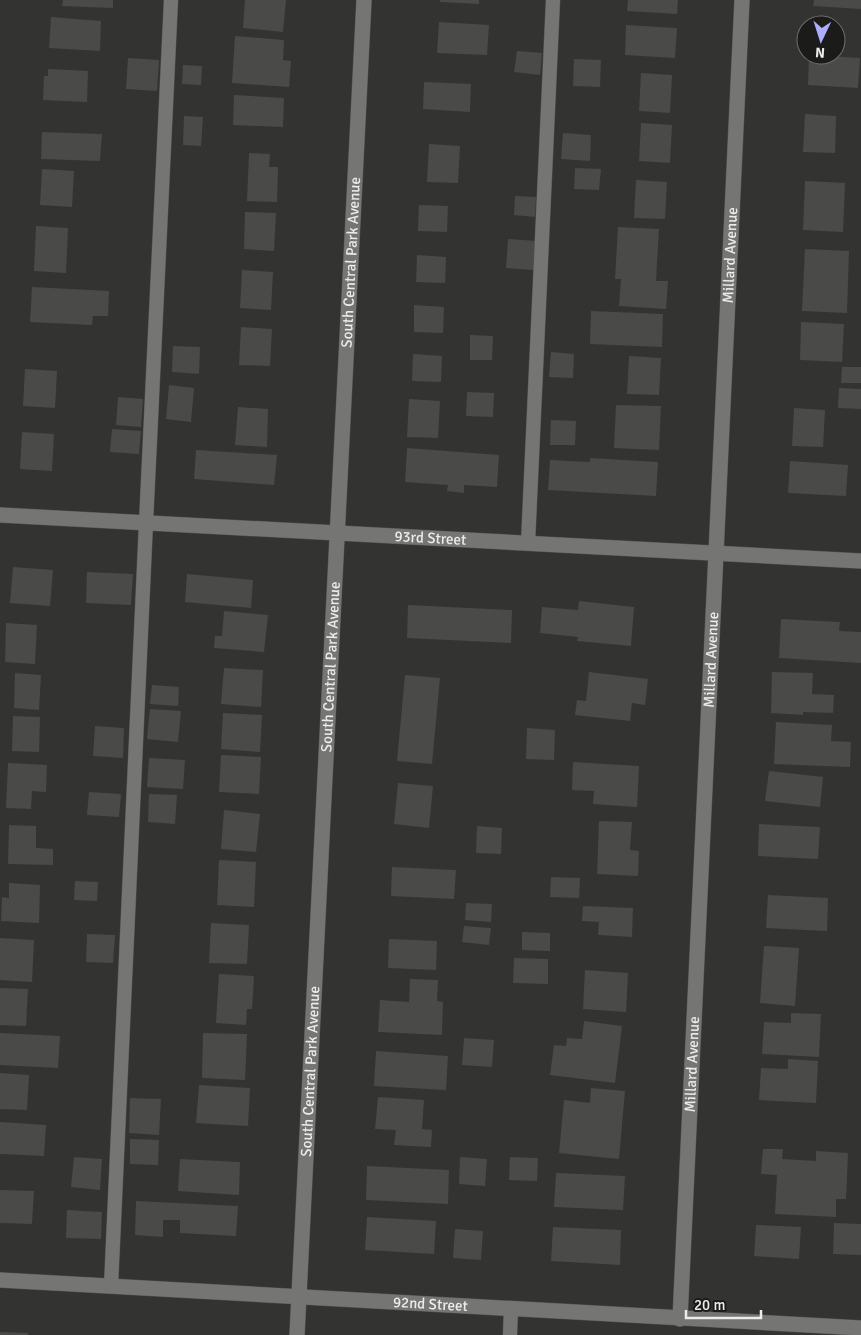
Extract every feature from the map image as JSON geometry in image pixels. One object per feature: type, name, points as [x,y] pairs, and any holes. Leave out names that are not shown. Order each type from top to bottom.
[{"type":"street","name":"South Central Park Avenue","points":[[296,1335],[364,0]]},
{"type":"street","name":"Millard Avenue","points":[[680,1319],[742,0]]},
{"type":"street","name":"93rd Street","points":[[0,515],[861,561]]},
{"type":"street","name":"92nd Street","points":[[0,1280],[861,1328]]},
{"type":"lane","points":[[111,1286],[172,0]]},
{"type":"lane","points":[[528,543],[553,0]]},
{"type":"lane","points":[[510,1335],[511,1308]]},
{"type":"building","points":[[63,0],[113,0],[113,8],[62,6]]},
{"type":"building","points":[[245,0],[286,0],[283,32],[243,28]]},
{"type":"building","points":[[440,0],[479,0],[479,4],[440,2]]},
{"type":"building","points":[[628,0],[678,0],[677,14],[627,11]]},
{"type":"building","points":[[814,0],[861,0],[861,9],[813,6]]},
{"type":"building","points":[[51,17],[101,21],[100,51],[49,48]]},
{"type":"building","points":[[439,22],[489,25],[487,55],[437,53]]},
{"type":"building","points":[[626,25],[677,28],[675,58],[625,55]]},
{"type":"building","points":[[235,36],[284,40],[283,60],[291,61],[289,87],[232,83]]},
{"type":"building","points":[[517,51],[542,53],[540,75],[514,72]]},
{"type":"building","points":[[846,57],[860,58],[858,88],[808,85],[809,65],[846,65]]},
{"type":"building","points":[[128,58],[159,60],[157,91],[126,89]]},
{"type":"building","points":[[574,59],[601,60],[600,87],[573,86]]},
{"type":"building","points":[[183,65],[202,66],[201,85],[182,84]]},
{"type":"building","points":[[48,69],[88,71],[87,102],[43,100],[44,76],[48,76]]},
{"type":"building","points":[[641,73],[672,75],[670,113],[639,111]]},
{"type":"building","points":[[424,82],[471,84],[470,112],[423,109]]},
{"type":"building","points":[[234,95],[284,98],[283,127],[233,125]]},
{"type":"building","points":[[805,114],[836,116],[835,153],[803,152]]},
{"type":"building","points":[[184,116],[203,117],[201,146],[183,145]]},
{"type":"building","points":[[641,123],[672,125],[670,163],[639,161]]},
{"type":"building","points":[[42,132],[102,134],[100,161],[41,159]]},
{"type":"building","points":[[563,133],[591,135],[590,161],[561,159]]},
{"type":"building","points":[[429,144],[460,146],[458,183],[427,182]]},
{"type":"building","points":[[249,153],[270,154],[269,167],[278,167],[277,202],[247,201]]},
{"type":"building","points":[[575,168],[601,169],[599,190],[574,189]]},
{"type":"building","points":[[42,169],[74,171],[72,207],[40,205]]},
{"type":"building","points":[[636,180],[667,182],[665,219],[634,218]]},
{"type":"building","points":[[805,181],[845,183],[843,232],[803,230]]},
{"type":"building","points":[[515,196],[536,197],[535,217],[514,215]]},
{"type":"building","points":[[419,205],[448,206],[447,232],[418,231]]},
{"type":"building","points":[[245,212],[276,213],[274,251],[244,249]]},
{"type":"building","points":[[36,226],[68,228],[66,273],[34,271]]},
{"type":"building","points":[[618,227],[659,229],[656,281],[668,281],[666,309],[619,306],[621,279],[615,279]]},
{"type":"building","points":[[508,239],[536,241],[534,270],[506,268]]},
{"type":"building","points":[[805,249],[849,251],[847,313],[802,311]]},
{"type":"building","points":[[417,255],[446,257],[445,283],[416,282]]},
{"type":"building","points":[[242,270],[273,272],[271,310],[240,308]]},
{"type":"building","points":[[32,287],[109,291],[108,316],[93,316],[92,325],[30,322]]},
{"type":"building","points":[[414,305],[444,307],[443,333],[414,332]]},
{"type":"building","points":[[591,311],[663,314],[662,347],[590,344]]},
{"type":"building","points":[[801,322],[844,324],[842,362],[800,360]]},
{"type":"building","points":[[241,327],[272,329],[270,366],[239,365]]},
{"type":"building","points":[[470,335],[493,336],[492,360],[470,360]]},
{"type":"building","points":[[173,346],[200,347],[199,374],[172,372]]},
{"type":"building","points":[[551,352],[574,354],[573,378],[549,377]]},
{"type":"building","points":[[413,354],[442,356],[441,382],[412,381]]},
{"type":"building","points":[[629,356],[661,358],[659,395],[627,394]]},
{"type":"building","points":[[842,367],[861,367],[861,383],[841,383]]},
{"type":"building","points":[[25,369],[57,371],[55,408],[23,406]]},
{"type":"building","points":[[169,385],[194,388],[191,422],[166,419]]},
{"type":"building","points":[[839,388],[861,389],[861,409],[838,408]]},
{"type":"building","points":[[467,392],[494,393],[493,417],[466,416]]},
{"type":"building","points":[[118,397],[143,399],[141,427],[116,425]]},
{"type":"building","points":[[409,399],[440,401],[438,438],[407,437]]},
{"type":"building","points":[[616,405],[661,406],[659,450],[614,448]]},
{"type":"building","points":[[238,407],[268,409],[267,447],[235,445]]},
{"type":"building","points":[[794,408],[825,410],[823,447],[792,446]]},
{"type":"building","points":[[551,420],[576,421],[575,445],[550,445]]},
{"type":"building","points":[[112,429],[141,431],[139,454],[110,452]]},
{"type":"building","points":[[22,432],[54,434],[52,471],[20,469]]},
{"type":"building","points":[[407,448],[499,455],[497,487],[464,485],[464,493],[447,491],[448,485],[405,482]]},
{"type":"building","points":[[196,450],[277,455],[274,485],[194,479]]},
{"type":"building","points":[[590,458],[658,462],[656,496],[548,490],[550,460],[590,462]]},
{"type":"building","points":[[790,461],[848,465],[846,496],[788,493]]},
{"type":"building","points":[[13,567],[53,570],[50,606],[10,603]]},
{"type":"building","points":[[87,572],[133,574],[131,605],[86,603]]},
{"type":"building","points":[[187,574],[253,580],[251,608],[185,602]]},
{"type":"building","points":[[579,601],[634,607],[631,646],[577,641],[578,637],[540,633],[542,607],[578,610]]},
{"type":"building","points":[[408,605],[512,610],[511,643],[407,638]]},
{"type":"building","points":[[224,611],[268,615],[264,652],[214,648],[215,636],[222,636]]},
{"type":"building","points":[[781,619],[840,622],[839,631],[861,632],[861,663],[779,658]]},
{"type":"building","points":[[6,623],[37,625],[35,664],[5,662]]},
{"type":"building","points":[[224,668],[263,670],[261,707],[221,704]]},
{"type":"building","points":[[589,672],[648,679],[645,705],[632,703],[630,721],[575,715],[577,700],[586,701]]},
{"type":"building","points":[[772,672],[813,673],[812,694],[834,695],[833,713],[803,712],[803,715],[771,713]]},
{"type":"building","points":[[15,673],[41,675],[39,710],[14,708]]},
{"type":"building","points":[[405,675],[440,678],[432,764],[397,761]]},
{"type":"building","points":[[152,685],[179,687],[178,706],[150,704]]},
{"type":"building","points":[[150,709],[181,711],[178,742],[147,739]]},
{"type":"building","points":[[223,713],[262,715],[260,752],[221,749]]},
{"type":"building","points":[[13,716],[40,717],[39,752],[12,751]]},
{"type":"building","points":[[776,722],[832,725],[831,741],[851,742],[850,767],[774,764]]},
{"type":"building","points":[[95,726],[124,728],[123,758],[93,756]]},
{"type":"building","points":[[527,728],[555,730],[554,760],[526,759]]},
{"type":"building","points":[[221,755],[261,757],[259,794],[219,792]]},
{"type":"building","points":[[149,758],[185,760],[183,789],[147,787]]},
{"type":"building","points":[[573,762],[639,766],[637,807],[593,804],[594,791],[572,790]]},
{"type":"building","points":[[8,763],[47,765],[46,792],[32,791],[31,809],[6,808]]},
{"type":"building","points":[[769,771],[823,777],[820,807],[765,801]]},
{"type":"building","points":[[398,783],[433,786],[429,828],[394,824]]},
{"type":"building","points":[[89,792],[121,794],[119,817],[87,815]]},
{"type":"building","points":[[149,794],[177,795],[175,824],[148,822]]},
{"type":"building","points":[[224,810],[260,814],[256,852],[221,849]]},
{"type":"building","points":[[599,821],[632,822],[630,850],[639,851],[638,876],[597,874]]},
{"type":"building","points":[[759,824],[820,827],[818,859],[758,856]]},
{"type":"building","points":[[9,825],[36,826],[36,848],[53,849],[53,865],[8,864]]},
{"type":"building","points":[[477,826],[502,828],[501,854],[476,853]]},
{"type":"building","points":[[219,860],[256,862],[254,907],[217,905]]},
{"type":"building","points":[[392,867],[456,870],[454,899],[391,896]]},
{"type":"building","points":[[551,877],[580,878],[579,898],[550,897]]},
{"type":"building","points":[[75,881],[98,882],[97,901],[74,900]]},
{"type":"building","points":[[9,883],[40,885],[39,923],[1,921],[2,897],[9,898]]},
{"type":"building","points":[[768,895],[828,898],[827,931],[766,928]]},
{"type":"building","points":[[466,903],[492,904],[491,922],[465,920]]},
{"type":"building","points":[[583,906],[633,908],[632,937],[598,935],[599,922],[582,921]]},
{"type":"building","points":[[211,923],[249,925],[247,964],[209,963]]},
{"type":"building","points":[[464,926],[491,928],[489,945],[462,942]]},
{"type":"building","points":[[522,932],[550,933],[550,951],[522,950]]},
{"type":"building","points":[[87,934],[115,935],[113,963],[86,962]]},
{"type":"building","points":[[0,938],[34,940],[32,982],[0,980]]},
{"type":"building","points":[[389,939],[437,941],[436,970],[388,968]]},
{"type":"building","points":[[764,946],[799,948],[795,1006],[760,1003]]},
{"type":"building","points":[[514,958],[548,959],[548,984],[513,983]]},
{"type":"building","points":[[585,970],[628,973],[626,1012],[583,1009]]},
{"type":"building","points":[[219,974],[254,976],[252,1009],[247,1009],[246,1025],[216,1023]]},
{"type":"building","points":[[410,979],[438,980],[437,1001],[443,1002],[442,1035],[378,1032],[380,1000],[409,1002]]},
{"type":"building","points":[[0,988],[28,989],[26,1026],[0,1025]]},
{"type":"building","points":[[791,1013],[821,1014],[819,1057],[762,1054],[764,1022],[791,1023]]},
{"type":"building","points":[[584,1021],[622,1026],[615,1083],[550,1075],[554,1045],[566,1046],[567,1038],[582,1039]]},
{"type":"building","points":[[0,1033],[60,1036],[58,1068],[0,1065]]},
{"type":"building","points":[[203,1033],[247,1034],[245,1080],[202,1078]]},
{"type":"building","points":[[464,1038],[494,1040],[492,1067],[462,1065]]},
{"type":"building","points":[[376,1051],[448,1056],[446,1090],[374,1086]]},
{"type":"building","points":[[788,1059],[818,1061],[816,1103],[759,1100],[761,1068],[788,1069]]},
{"type":"building","points":[[0,1073],[29,1075],[27,1110],[0,1109]]},
{"type":"building","points":[[199,1085],[250,1088],[248,1126],[196,1123]]},
{"type":"building","points":[[591,1088],[625,1091],[619,1159],[559,1153],[564,1100],[590,1103]]},
{"type":"building","points":[[378,1097],[424,1100],[422,1129],[432,1130],[431,1147],[394,1145],[396,1130],[375,1129]]},
{"type":"building","points":[[130,1098],[161,1099],[159,1135],[129,1133]]},
{"type":"building","points":[[0,1122],[46,1125],[44,1156],[0,1154]]},
{"type":"building","points":[[130,1139],[159,1140],[158,1165],[130,1164]]},
{"type":"building","points":[[763,1149],[783,1149],[782,1159],[816,1161],[816,1151],[848,1153],[846,1199],[836,1199],[836,1217],[775,1214],[777,1175],[761,1174]]},
{"type":"building","points":[[74,1157],[102,1159],[100,1190],[71,1187]]},
{"type":"building","points":[[460,1157],[487,1159],[485,1186],[459,1184]]},
{"type":"building","points":[[510,1157],[538,1158],[537,1181],[509,1180]]},
{"type":"building","points":[[180,1159],[240,1162],[239,1195],[178,1191]]},
{"type":"building","points":[[367,1166],[449,1170],[448,1204],[366,1200]]},
{"type":"building","points":[[556,1173],[625,1176],[623,1210],[554,1207]]},
{"type":"building","points":[[0,1190],[34,1191],[32,1224],[0,1223]]},
{"type":"building","points":[[136,1201],[238,1206],[236,1236],[180,1233],[180,1220],[163,1220],[163,1237],[135,1235]]},
{"type":"building","points":[[67,1210],[102,1212],[101,1239],[66,1238]]},
{"type":"building","points":[[367,1217],[436,1221],[434,1254],[365,1250]]},
{"type":"building","points":[[834,1223],[861,1224],[861,1255],[833,1254]]},
{"type":"building","points":[[756,1225],[801,1227],[799,1259],[754,1256]]},
{"type":"building","points":[[553,1227],[621,1230],[620,1265],[551,1261]]},
{"type":"building","points":[[455,1229],[483,1231],[481,1260],[453,1258]]},
{"type":"building","points":[[0,1332],[28,1333],[28,1335],[0,1335]]}]
